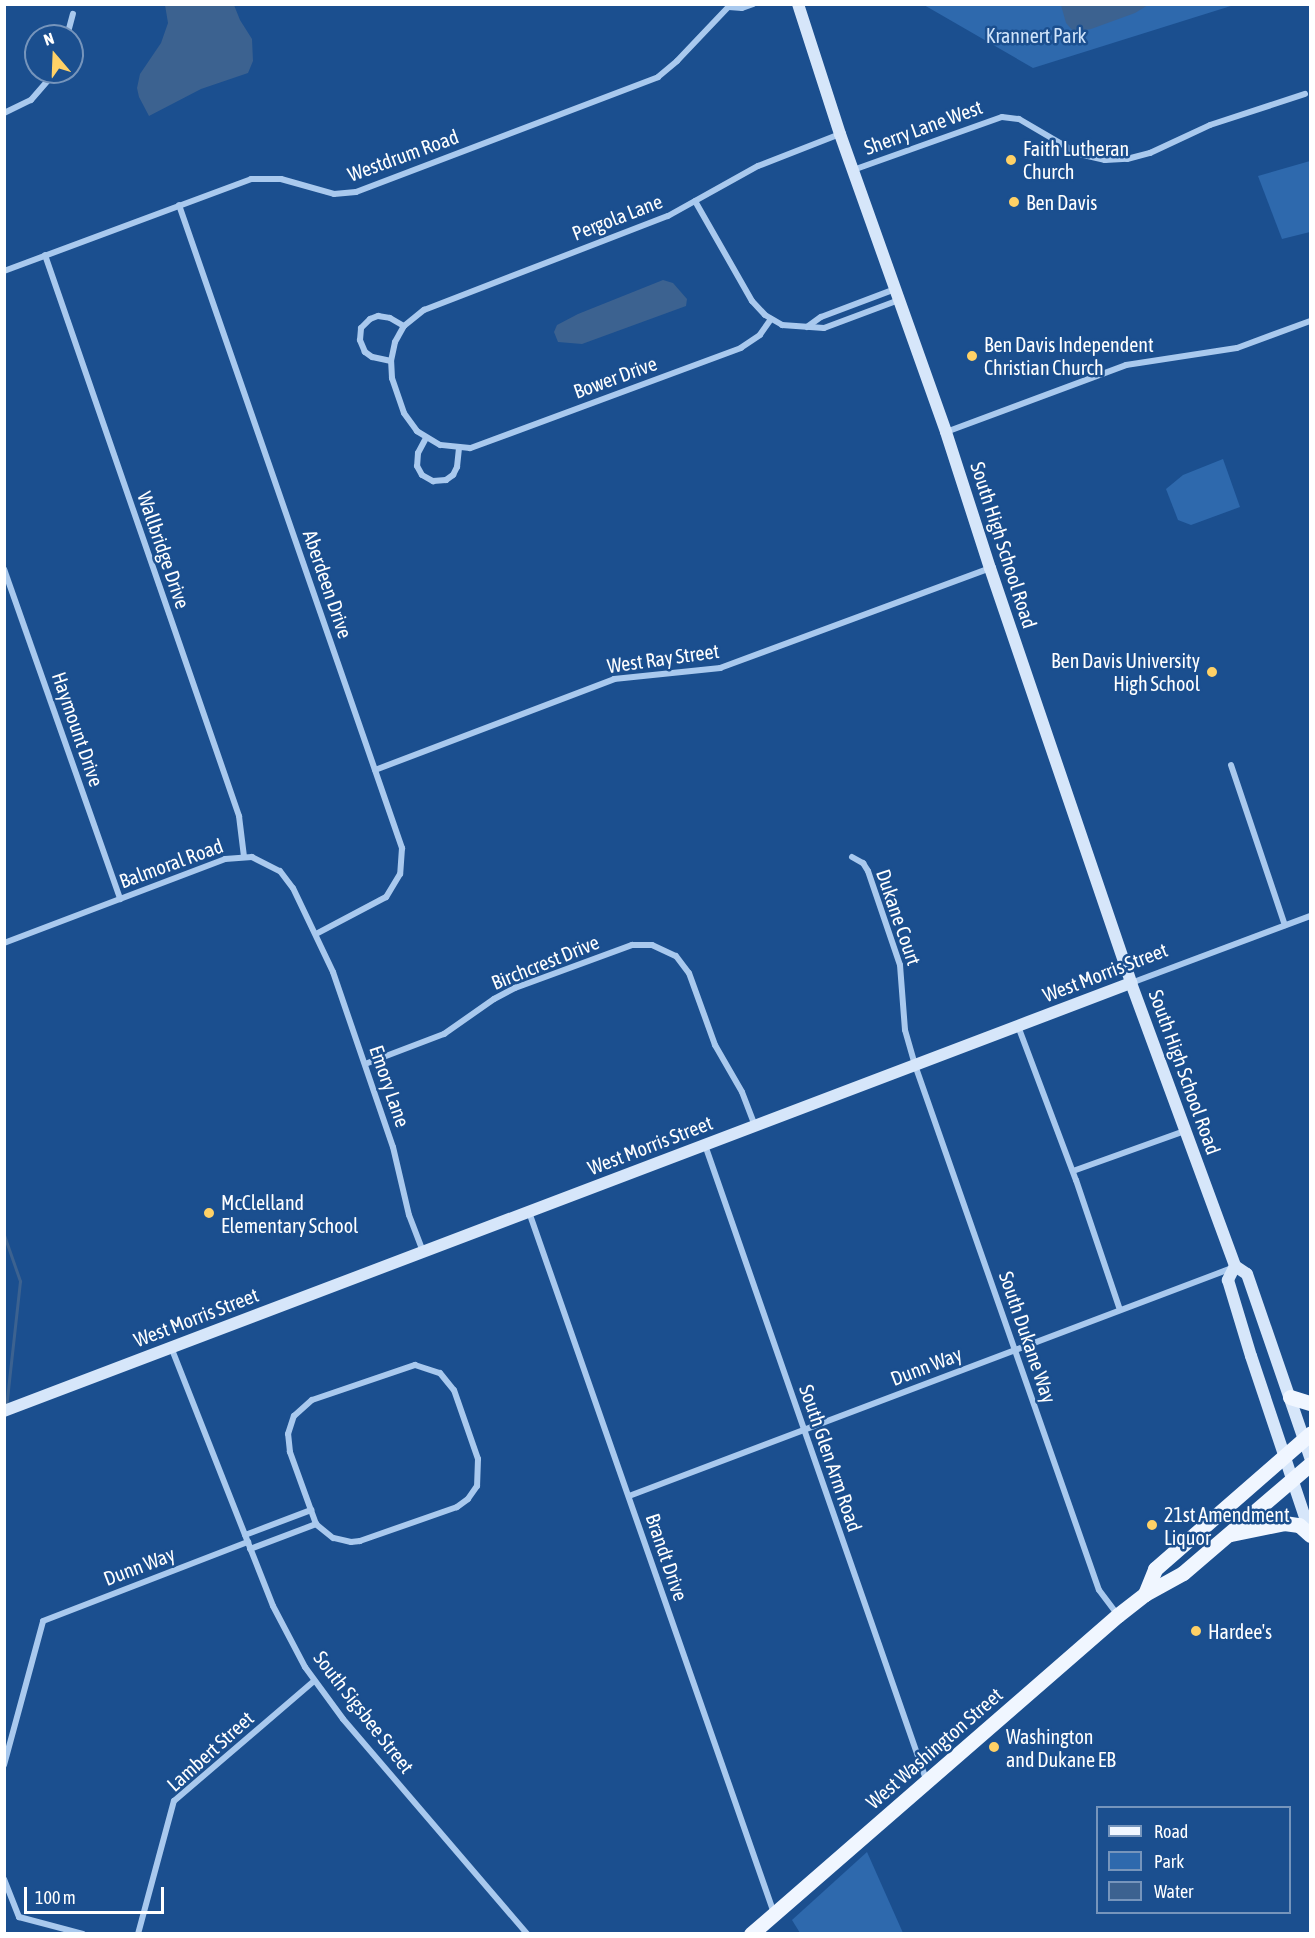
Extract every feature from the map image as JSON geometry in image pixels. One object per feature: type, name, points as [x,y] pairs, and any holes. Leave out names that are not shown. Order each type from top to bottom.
[{"type":"main road","points":[[1290,1397],[1311,1403]]},
{"type":"main road","name":"West Washington Street","points":[[1145,1594],[1155,1569],[1308,1436]]},
{"type":"main road","name":"West Washington Street","points":[[751,1934],[1118,1615],[1145,1594],[1183,1573],[1311,1464]]},
{"type":"main road","points":[[1228,1535],[1284,1523],[1299,1525],[1311,1533]]},
{"type":"street","name":"Westdrum Road","points":[[4,271],[259,177],[285,180],[334,194],[356,192],[658,77],[677,61],[730,6],[742,8],[753,4]]},
{"type":"street","name":"South High School Road","points":[[798,4],[840,134],[946,432],[1131,983],[1235,1266],[1247,1274],[1290,1397],[1308,1436],[1311,1457]]},
{"type":"street","points":[[70,24],[73,14]]},
{"type":"street","points":[[4,113],[31,100],[45,84]]},
{"type":"street","name":"Sherry Lane West","points":[[853,170],[1002,117],[1019,119],[1079,154],[1105,160],[1127,159],[1150,153],[1210,125],[1305,94]]},
{"type":"street","name":"Pergola Lane","points":[[404,326],[432,306],[668,216],[758,166],[840,134]]},
{"type":"street","points":[[696,201],[751,299],[771,319],[782,325],[824,328],[897,295]]},
{"type":"street","name":"Aberdeen Drive","points":[[179,205],[401,844],[403,861],[400,874],[392,890],[376,905],[316,934]]},
{"type":"street","name":"Wallbridge Drive","points":[[45,255],[239,816],[244,856]]},
{"type":"street","points":[[806,328],[821,317],[897,295]]},
{"type":"street","points":[[391,361],[372,357],[365,352],[360,340],[366,321],[378,316],[390,318],[404,326],[395,342],[391,361],[392,378],[409,421],[426,438],[440,445],[459,449],[457,467],[453,475],[446,480],[433,481],[422,476],[417,466],[417,453],[426,438]]},
{"type":"street","name":"Bower Drive","points":[[459,449],[478,446],[741,348],[760,335],[771,319]]},
{"type":"street","points":[[946,432],[1126,365],[1237,348],[1311,321]]},
{"type":"street","name":"West Ray Street","points":[[375,770],[614,679],[635,675],[690,673],[724,667],[990,568]]},
{"type":"street","name":"Haymount Drive","points":[[4,569],[120,899]]},
{"type":"street","points":[[1231,765],[1285,925]]},
{"type":"street","name":"Balmoral Road","points":[[4,943],[225,859],[244,856],[265,861],[286,877],[316,934]]},
{"type":"street","name":"Dukane Court","points":[[852,857],[863,863],[868,871],[899,961],[903,982],[904,1022],[915,1065]]},
{"type":"street","name":"West Morris Street","points":[[10,1409],[1311,916]]},
{"type":"street","name":"Emory Lane","points":[[316,934],[365,1064],[393,1147],[407,1207],[423,1252]]},
{"type":"street","name":"Birchcrest Drive","points":[[365,1064],[444,1034],[494,999],[515,988],[636,945],[656,946],[680,960],[689,973],[718,1052],[744,1096],[755,1126]]},
{"type":"street","points":[[1018,1026],[1073,1171],[1120,1310]]},
{"type":"street","name":"South Dukane Way","points":[[915,1065],[1099,1590],[1118,1615]]},
{"type":"street","points":[[1073,1171],[1185,1131]]},
{"type":"street","name":"South Glen Arm Road","points":[[705,1145],[927,1782]]},
{"type":"street","name":"Brandt Drive","points":[[529,1212],[774,1913]]},
{"type":"street","name":"South High School Road","points":[[1235,1266],[1228,1280],[1284,1457],[1311,1533]]},
{"type":"street","name":"Dunn Way","points":[[629,1496],[1235,1266]]},
{"type":"street","name":"South Sigsbee Street","points":[[171,1347],[276,1613],[314,1682],[527,1934]]},
{"type":"street","points":[[415,1365],[432,1369],[447,1379],[456,1395],[478,1459],[477,1484],[468,1499],[458,1507],[360,1541],[340,1540],[329,1535],[316,1524],[311,1510],[289,1448],[288,1434],[294,1416],[312,1400],[404,1367],[415,1365]]},
{"type":"street","points":[[245,1535],[311,1510]]},
{"type":"street","name":"Dunn Way","points":[[4,1765],[43,1621],[316,1524]]},
{"type":"street","name":"Lambert Street","points":[[138,1934],[174,1802],[314,1682]]},
{"type":"street","points":[[4,1879],[19,1917],[83,1934]]},
{"type":"green space","name":"Krannert Park","points":[[924,5],[1234,5],[1033,68]]},
{"type":"green space","points":[[1310,161],[1310,232],[1282,239],[1258,176]]},
{"type":"green space","points":[[1223,459],[1240,507],[1191,525],[1178,520],[1166,489],[1183,475]]},
{"type":"green space","points":[[867,1852],[903,1933],[800,1933],[792,1920]]},
{"type":"water","points":[[1061,4],[1148,5],[1135,13],[1091,29],[1074,32],[1066,23]]},
{"type":"water","points":[[165,5],[234,5],[252,39],[253,61],[248,73],[201,89],[149,116],[137,88],[140,74],[161,43],[168,23]]},
{"type":"water","points":[[663,280],[673,283],[687,299],[686,306],[582,344],[558,342],[554,332],[557,325],[578,314]]},
{"type":"waterway","points":[[4,1235],[20,1281],[6,1407]]},
{"type":"place","name":"Faith Lutheran Church","points":[[1011,160]]},
{"type":"place","name":"Ben Davis","points":[[1014,202]]},
{"type":"place","name":"Ben Davis Independent Christian Church","points":[[972,356]]},
{"type":"place","name":"Ben Davis University High School","points":[[1212,672]]},
{"type":"place","name":"McClelland Elementary School","points":[[209,1213]]},
{"type":"place","name":"21st Amendment Liquor","points":[[1152,1525]]},
{"type":"place","name":"Hardee's","points":[[1196,1631]]},
{"type":"place","name":"Washington and Dukane EB","points":[[994,1747]]}]
